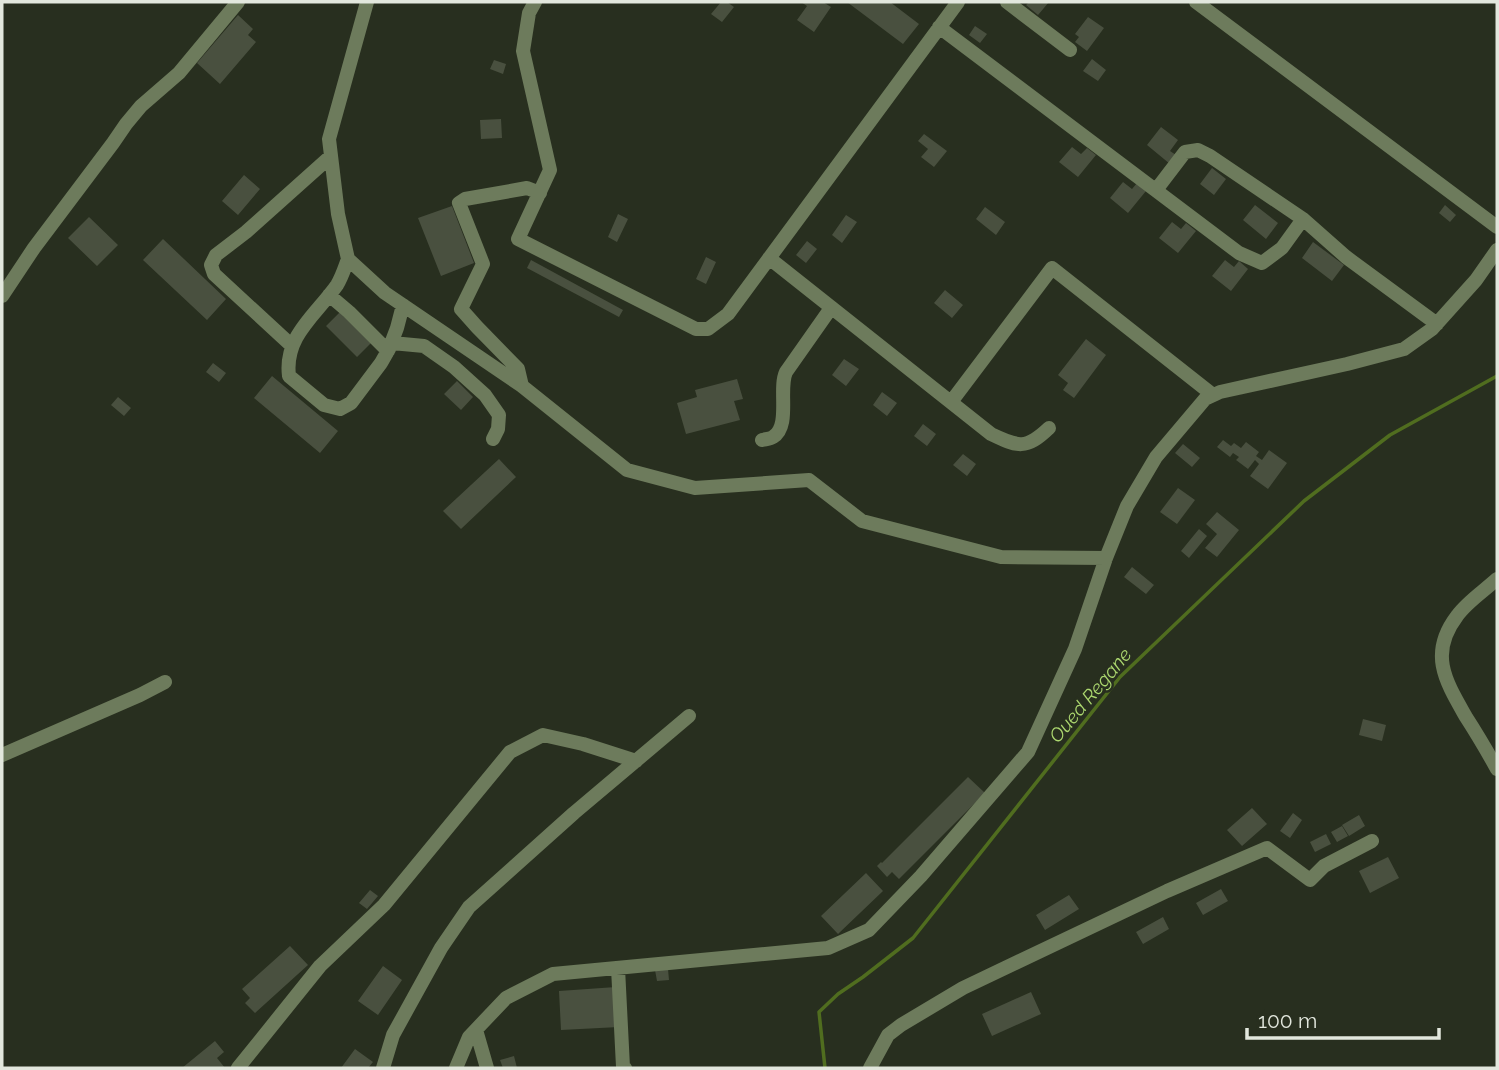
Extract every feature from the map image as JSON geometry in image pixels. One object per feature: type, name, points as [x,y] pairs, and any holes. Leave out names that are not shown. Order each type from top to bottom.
[{"type":"lane","points":[[2,296],[34,248],[126,124],[141,106],[179,73],[239,2]]},
{"type":"lane","points":[[367,2],[329,139],[338,214],[348,258],[339,282],[291,345],[289,376],[324,405],[340,409],[351,403],[390,347],[403,305]]},
{"type":"lane","points":[[535,2],[529,13],[523,51],[550,170],[518,239],[696,329],[708,329],[728,314],[958,2]]},
{"type":"lane","points":[[1007,2],[1070,50]]},
{"type":"lane","points":[[1196,2],[1497,228]]},
{"type":"lane","points":[[939,27],[1239,253],[1262,263],[1282,248],[1303,219]]},
{"type":"lane","points":[[1156,190],[1185,152],[1198,150],[1303,219],[1346,257],[1437,324]]},
{"type":"lane","points":[[291,345],[214,274],[211,265],[216,255],[246,232],[331,156]]},
{"type":"lane","points":[[522,386],[519,369],[461,309],[483,264],[458,203],[527,188],[540,193]]},
{"type":"lane","points":[[456,1068],[469,1037],[506,999],[553,974],[828,948],[869,930],[922,876],[1028,752],[1075,649],[1127,506],[1156,457],[1205,399],[1220,392],[1404,349],[1437,324],[1476,280],[1497,250]]},
{"type":"lane","points":[[348,258],[385,293],[522,386],[627,470],[695,488],[809,480],[862,521],[1001,557],[1106,558]]},
{"type":"lane","points":[[769,258],[991,434],[1014,445],[1029,443],[1049,428]]},
{"type":"lane","points":[[951,402],[1052,268],[1213,395]]},
{"type":"lane","points":[[329,295],[390,347],[424,346],[454,367],[485,396],[499,415],[494,439]]},
{"type":"lane","points":[[762,440],[774,437],[782,427],[783,379],[831,308]]},
{"type":"lane","points":[[1497,579],[1457,615],[1445,639],[1441,659],[1448,685],[1497,769]]},
{"type":"lane","points":[[2,755],[165,682]]},
{"type":"lane","points":[[383,1068],[393,1035],[440,948],[469,907],[539,843],[689,716]]},
{"type":"lane","points":[[238,1068],[320,966],[384,905],[510,752],[543,736],[583,744],[636,761]]},
{"type":"lane","points":[[870,1068],[888,1035],[962,988],[1167,891],[1268,848],[1310,880],[1324,866],[1372,841]]},
{"type":"lane","points":[[618,968],[625,1068]]},
{"type":"lane","points":[[476,1030],[486,1068]]},
{"type":"building","points":[[721,2],[727,2],[734,7],[722,22],[711,14]]},
{"type":"building","points":[[801,2],[823,2],[831,7],[814,32],[797,20],[807,6]]},
{"type":"building","points":[[847,2],[890,2],[919,24],[903,44]]},
{"type":"building","points":[[1029,2],[1049,2],[1038,15],[1026,5]]},
{"type":"building","points":[[238,15],[253,29],[248,35],[256,42],[220,84],[197,63]]},
{"type":"building","points":[[1088,17],[1104,28],[1087,51],[1075,42],[1079,37],[1075,34]]},
{"type":"building","points":[[975,26],[987,34],[980,43],[969,35]]},
{"type":"building","points":[[1092,59],[1106,70],[1098,81],[1083,71]]},
{"type":"building","points":[[494,60],[506,64],[503,74],[490,69]]},
{"type":"building","points":[[501,119],[502,138],[481,139],[480,120]]},
{"type":"building","points":[[1161,127],[1178,140],[1170,151],[1176,155],[1170,164],[1147,145]]},
{"type":"building","points":[[924,134],[947,151],[934,167],[921,157],[928,149],[918,141]]},
{"type":"building","points":[[1072,147],[1081,154],[1087,148],[1096,155],[1078,177],[1059,162]]},
{"type":"building","points":[[1212,168],[1226,179],[1214,195],[1200,184]]},
{"type":"building","points":[[244,175],[260,189],[238,215],[222,201]]},
{"type":"building","points":[[1123,182],[1132,189],[1137,183],[1146,191],[1128,213],[1110,198]]},
{"type":"building","points":[[1255,205],[1278,223],[1266,239],[1243,220]]},
{"type":"building","points":[[1445,205],[1456,215],[1450,222],[1439,213]]},
{"type":"building","points":[[452,206],[474,263],[441,276],[418,218]]},
{"type":"building","points":[[985,207],[1005,222],[996,235],[976,219]]},
{"type":"building","points":[[618,214],[628,219],[617,242],[608,237]]},
{"type":"building","points":[[846,215],[857,222],[842,243],[832,235]]},
{"type":"building","points":[[89,217],[118,245],[97,266],[68,238]]},
{"type":"building","points":[[1172,222],[1181,229],[1186,223],[1196,231],[1178,253],[1159,238]]},
{"type":"building","points":[[163,239],[226,299],[207,320],[143,260]]},
{"type":"building","points":[[807,241],[817,249],[806,263],[796,255]]},
{"type":"building","points":[[1313,242],[1344,265],[1332,281],[1302,258]]},
{"type":"building","points":[[706,257],[716,262],[706,284],[696,279]]},
{"type":"building","points":[[531,260],[623,310],[619,317],[527,268]]},
{"type":"building","points":[[1225,260],[1234,267],[1239,261],[1248,269],[1231,291],[1212,276]]},
{"type":"building","points":[[945,290],[963,305],[952,318],[934,303]]},
{"type":"building","points":[[341,311],[372,342],[357,357],[326,326]]},
{"type":"building","points":[[1086,339],[1106,355],[1074,398],[1063,390],[1068,383],[1058,375]]},
{"type":"building","points":[[844,359],[859,369],[846,386],[832,375]]},
{"type":"building","points":[[213,363],[226,373],[219,382],[206,372]]},
{"type":"building","points":[[272,376],[338,431],[320,453],[254,398]]},
{"type":"building","points":[[737,379],[743,399],[734,401],[740,420],[686,434],[677,403],[697,397],[695,390]]},
{"type":"building","points":[[457,381],[473,397],[461,410],[444,394]]},
{"type":"building","points":[[882,392],[897,403],[887,416],[873,405]]},
{"type":"building","points":[[118,397],[131,408],[124,416],[111,405]]},
{"type":"building","points":[[923,424],[936,434],[927,446],[914,436]]},
{"type":"building","points":[[1223,440],[1231,446],[1234,443],[1241,448],[1246,442],[1259,452],[1256,456],[1262,460],[1269,450],[1287,463],[1268,489],[1250,476],[1259,464],[1255,460],[1248,469],[1236,460],[1239,457],[1233,453],[1230,457],[1217,447]]},
{"type":"building","points":[[1183,444],[1200,458],[1192,467],[1175,453]]},
{"type":"building","points":[[963,454],[976,464],[967,476],[953,465]]},
{"type":"building","points":[[499,459],[516,477],[461,529],[443,511]]},
{"type":"building","points":[[1178,488],[1195,500],[1177,524],[1160,512]]},
{"type":"building","points":[[1217,512],[1239,530],[1217,557],[1205,548],[1217,534],[1206,524]]},
{"type":"building","points":[[1199,529],[1207,536],[1189,558],[1181,551]]},
{"type":"building","points":[[1132,567],[1154,585],[1146,594],[1124,577]]},
{"type":"building","points":[[1363,719],[1386,725],[1382,741],[1359,735]]},
{"type":"building","points":[[968,777],[985,793],[899,879],[892,872],[887,877],[877,866]]},
{"type":"building","points":[[1252,808],[1267,824],[1242,846],[1227,830]]},
{"type":"building","points":[[1293,813],[1302,820],[1290,838],[1280,831]]},
{"type":"building","points":[[1359,815],[1365,826],[1349,836],[1342,825]]},
{"type":"building","points":[[1342,826],[1348,836],[1337,842],[1331,832]]},
{"type":"building","points":[[1326,834],[1331,844],[1315,852],[1310,842]]},
{"type":"building","points":[[1388,857],[1399,878],[1370,893],[1359,871]]},
{"type":"building","points":[[866,873],[883,891],[838,934],[821,916]]},
{"type":"building","points":[[1221,889],[1228,901],[1203,915],[1196,903]]},
{"type":"building","points":[[370,890],[378,896],[367,909],[359,903]]},
{"type":"building","points":[[1069,895],[1079,909],[1045,930],[1036,915]]},
{"type":"building","points":[[1163,917],[1169,929],[1143,944],[1136,932]]},
{"type":"building","points":[[290,946],[308,965],[255,1013],[245,1003],[250,998],[242,989]]},
{"type":"building","points":[[383,966],[402,980],[378,1015],[358,1001]]},
{"type":"building","points":[[668,969],[669,980],[657,981],[655,970]]},
{"type":"building","points":[[616,987],[619,1027],[561,1030],[559,991]]},
{"type":"building","points":[[1031,992],[1041,1014],[992,1036],[982,1014]]},
{"type":"building","points":[[215,1041],[224,1052],[217,1058],[225,1068],[182,1068]]},
{"type":"building","points":[[355,1049],[373,1062],[368,1068],[341,1068]]},
{"type":"building","points":[[514,1056],[517,1068],[503,1068],[500,1060]]},
{"type":"waterway","name":"Oued Regane","points":[[825,1068],[819,1012],[838,994],[913,938],[1120,677],[1304,501],[1390,435],[1497,376]]}]
